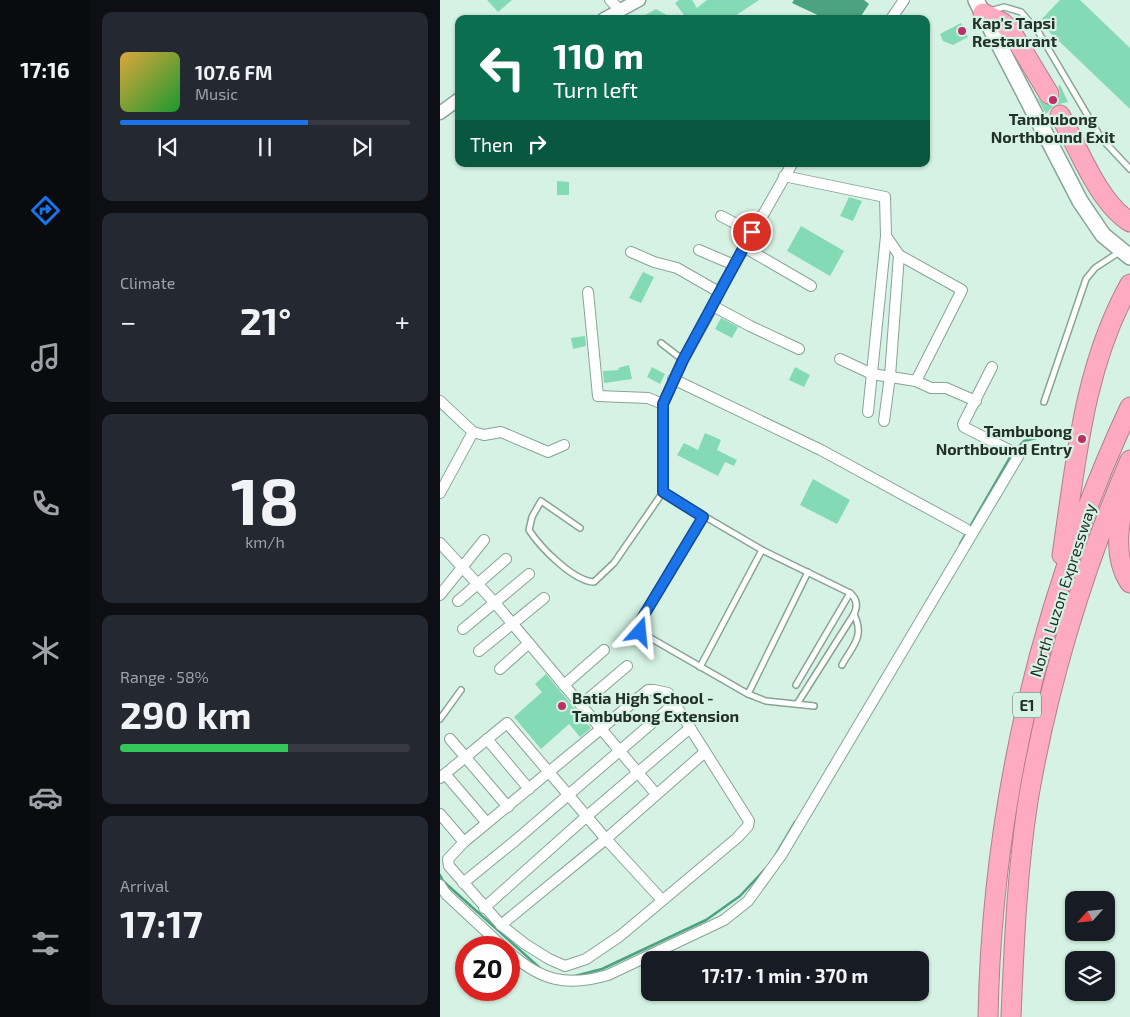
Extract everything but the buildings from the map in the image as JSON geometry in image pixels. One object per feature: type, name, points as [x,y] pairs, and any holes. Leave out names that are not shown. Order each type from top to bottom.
[{"type":"highway","points":[[980,7],[1011,31],[1049,94]]},
{"type":"highway","points":[[1060,114],[1105,198],[1117,212],[1130,222]]},
{"type":"highway","points":[[1055,601],[1085,406],[1102,343],[1130,284]]},
{"type":"highway","name":"North Luzon Expressway","points":[[988,1017],[993,922],[1005,809],[1022,727],[1055,601],[1111,447],[1130,408]]},
{"type":"highway","name":"North Luzon Expressway","points":[[1011,1017],[1015,928],[1020,876],[1028,801],[1036,762],[1060,652],[1100,533],[1130,460]]},
{"type":"highway","points":[[1130,475],[1118,553],[1124,574],[1130,583]]},
{"type":"main road","points":[[980,7],[1080,201],[1104,235],[1126,254]]},
{"type":"street","points":[[610,0],[620,10]]},
{"type":"street","points":[[611,15],[639,0]]},
{"type":"street","points":[[894,15],[904,0]]},
{"type":"street","points":[[440,113],[455,102]]},
{"type":"street","points":[[588,292],[598,396],[648,398],[663,404],[673,379],[719,292],[790,167]]},
{"type":"street","points":[[784,176],[885,197],[886,236],[868,412]]},
{"type":"street","points":[[721,216],[752,232]]},
{"type":"street","points":[[886,236],[899,255],[962,290],[916,381]]},
{"type":"street","points":[[744,248],[811,286]]},
{"type":"street","points":[[700,250],[734,265]]},
{"type":"street","points":[[631,252],[654,262],[677,268],[719,292]]},
{"type":"street","points":[[884,421],[890,376],[899,255]]},
{"type":"street","points":[[713,306],[799,349]]},
{"type":"street","points":[[840,359],[872,374],[916,381],[931,388],[954,391],[976,401]]},
{"type":"street","points":[[520,960],[534,971],[562,981],[586,980],[608,975],[724,920],[748,901],[782,854],[1019,455],[964,427],[963,424],[992,368]]},
{"type":"street","points":[[673,379],[821,450],[966,529]]},
{"type":"street","points":[[440,402],[472,432],[484,435],[501,432],[548,452],[564,445]]},
{"type":"street","points":[[440,493],[472,432]]},
{"type":"street","points":[[440,594],[484,540]]},
{"type":"street","points":[[440,543],[496,603],[656,794]]},
{"type":"street","points":[[458,601],[506,559]]},
{"type":"street","points":[[463,629],[529,574]]},
{"type":"street","points":[[479,651],[544,598]]},
{"type":"street","points":[[500,669],[529,643]]},
{"type":"street","points":[[564,685],[604,650]]},
{"type":"street","points":[[582,706],[627,666]]},
{"type":"street","points":[[648,690],[668,694],[674,704],[749,820],[748,826],[620,936],[586,959],[566,966],[549,959],[525,944],[501,925],[462,883],[449,866],[448,859],[464,842],[648,690]]},
{"type":"street","points":[[462,883],[569,795],[674,704]]},
{"type":"street","points":[[487,824],[443,776],[507,723],[606,839],[662,900]]},
{"type":"street","points":[[484,908],[587,816],[690,728]]},
{"type":"street","points":[[450,739],[508,807]]},
{"type":"street","points":[[487,739],[529,789]]},
{"type":"street","points":[[501,925],[606,839],[705,752]]},
{"type":"street","points":[[440,814],[464,842]]},
{"type":"street","points":[[440,885],[446,894],[491,936]]},
{"type":"lane","points":[[980,7],[1004,7],[1021,12],[1039,33],[1100,138],[1130,169]]},
{"type":"lane","points":[[1044,402],[1086,278],[1095,268],[1126,254]]},
{"type":"lane","points":[[661,343],[683,360]]},
{"type":"lane","points":[[580,528],[541,501],[532,517],[529,530],[536,541],[564,566],[587,582],[594,582],[614,564],[663,492],[663,404]]},
{"type":"lane","points":[[663,492],[762,550],[850,593],[856,600],[854,614],[797,704]]},
{"type":"lane","points":[[703,517],[638,625],[640,632],[748,694],[766,701],[814,706]]},
{"type":"lane","points":[[700,667],[762,550]]},
{"type":"lane","points":[[748,694],[808,572]]},
{"type":"lane","points":[[796,685],[850,593]]},
{"type":"lane","points":[[842,665],[859,633],[860,626],[854,614]]},
{"type":"lane","points":[[440,719],[461,690]]},
{"type":"shaded area","points":[[794,0],[864,0],[869,4],[862,15],[818,15],[792,3]]},
{"type":"waterway","points":[[1016,450],[1024,441],[1048,435]]},
{"type":"waterway","points":[[960,544],[1012,454]]},
{"type":"waterway","points":[[775,856],[795,822]]},
{"type":"waterway","points":[[575,976],[602,969],[706,920],[740,896],[767,867]]},
{"type":"waterway","points":[[440,875],[443,881],[541,969]]},
{"type":"place","name":"Kap's Tapsi Restaurant","points":[[962,31]]},
{"type":"place","name":"Tambubong Northbound Exit","points":[[1053,100]]},
{"type":"place","name":"Tambubong Northbound Entry","points":[[1082,439]]},
{"type":"place","name":"Batia High School - Tambubong Extension","points":[[562,706]]},
{"type":"route","points":[[640,632],[638,625],[703,517],[663,492],[663,404],[673,379],[752,232]]}]
